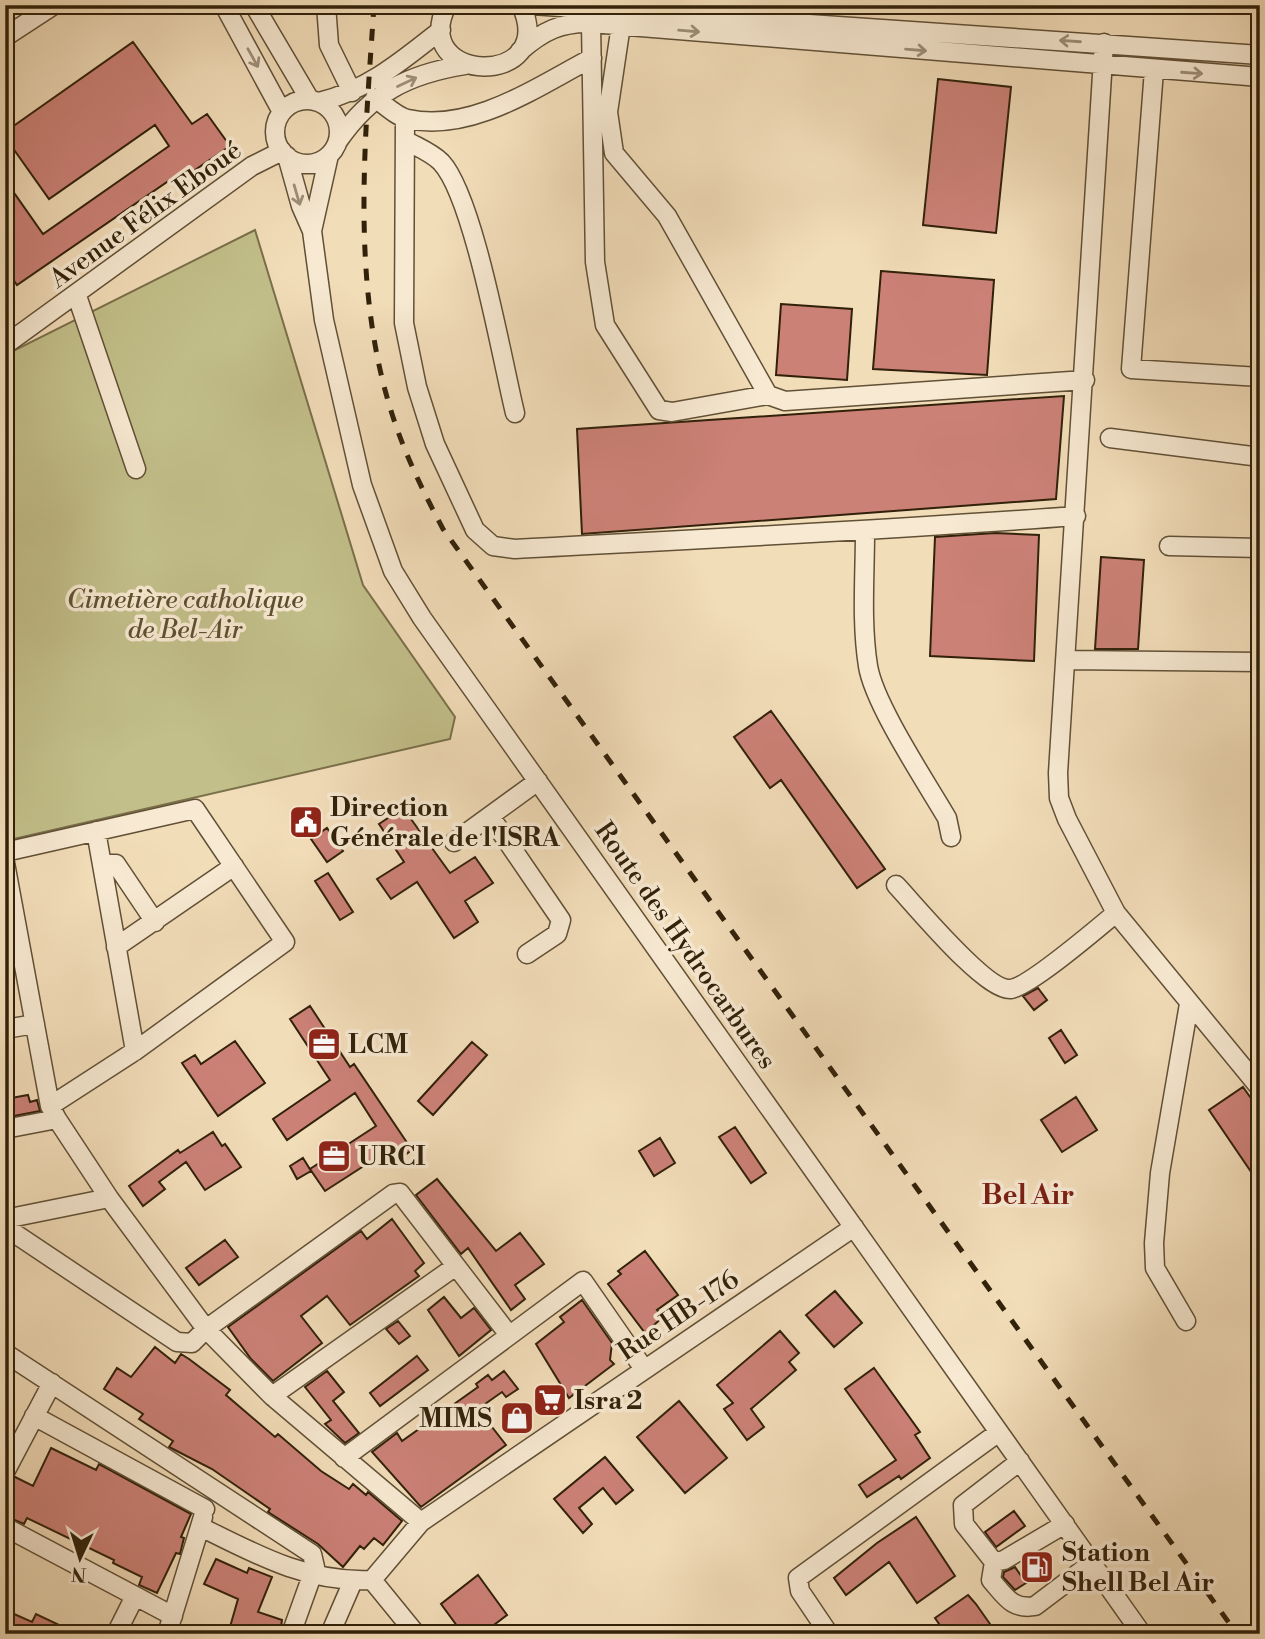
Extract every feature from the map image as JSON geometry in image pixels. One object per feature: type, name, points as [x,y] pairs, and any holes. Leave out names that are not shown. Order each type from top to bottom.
[{"type":"street","points":[[5,37],[54,5]]},
{"type":"street","points":[[223,5],[282,112]]},
{"type":"street","points":[[254,5],[314,101],[334,114],[339,131],[334,148]]},
{"type":"street","points":[[326,5],[329,45],[352,92]]},
{"type":"street","points":[[447,5],[441,30],[445,44],[453,56],[465,65]]},
{"type":"street","points":[[520,51],[527,27],[522,5]]},
{"type":"street","points":[[531,5],[622,18],[1103,67],[1260,77]]},
{"type":"street","points":[[441,30],[399,65],[352,92],[314,101],[300,101],[282,112],[275,131],[284,154],[295,161],[313,163],[334,148],[357,114],[376,98],[422,75],[465,65],[489,69],[511,60],[552,27],[589,12]]},
{"type":"street","points":[[589,12],[595,262],[605,325],[659,410],[672,412],[768,395],[785,401],[1085,380]]},
{"type":"street","points":[[622,18],[1104,43],[1260,55]]},
{"type":"street","points":[[622,18],[608,112],[614,153],[667,216],[768,395]]},
{"type":"street","points":[[1104,43],[1085,380],[1058,774],[1059,798],[1067,819],[1116,913],[1260,1088]]},
{"type":"street","points":[[376,98],[405,119],[461,118],[494,107],[592,58]]},
{"type":"street","points":[[1154,70],[1131,369],[1260,377]]},
{"type":"street","points":[[405,119],[404,323],[417,387],[435,444],[475,530],[486,542],[500,549],[515,549],[803,532],[865,532],[1076,516]]},
{"type":"street","points":[[405,140],[431,153],[450,175],[470,226],[515,413]]},
{"type":"street","name":"Route des Hydrocarbures","points":[[312,231],[334,148]]},
{"type":"street","name":"Route des Hydrocarbures","points":[[284,154],[312,231],[324,320],[344,419],[362,485],[393,570],[538,781],[1142,1634]]},
{"type":"street","name":"Avenue Félix Eboué","points":[[5,345],[253,166],[284,154]]},
{"type":"street","points":[[76,296],[136,469]]},
{"type":"street","points":[[1110,438],[1260,457]]},
{"type":"street","points":[[865,532],[864,619],[868,669],[885,708],[947,818],[951,836]]},
{"type":"street","points":[[1169,546],[1260,548]]},
{"type":"street","points":[[1066,660],[1260,662]]},
{"type":"street","points":[[454,842],[538,781]]},
{"type":"street","points":[[5,852],[195,809],[285,942],[53,1113],[5,1129]]},
{"type":"street","points":[[490,816],[561,920],[556,934],[527,954]]},
{"type":"street","points":[[96,831],[135,1051]]},
{"type":"street","points":[[5,863],[53,1113],[109,1198],[206,1329],[272,1396],[421,1522]]},
{"type":"street","points":[[102,864],[116,864],[155,922]]},
{"type":"street","points":[[116,947],[234,866]]},
{"type":"street","points":[[896,885],[963,956],[998,987],[1012,989],[1061,958],[1116,913]]},
{"type":"street","points":[[1186,1321],[1155,1268],[1154,1243],[1160,1173],[1189,1004]]},
{"type":"street","points":[[5,1029],[35,1024]]},
{"type":"street","points":[[5,1227],[177,1342],[192,1343],[206,1329],[393,1194],[400,1193],[509,1335]]},
{"type":"street","points":[[5,1219],[109,1198]]},
{"type":"street","name":"Rue HB-176","points":[[372,1580],[421,1522],[854,1227]]},
{"type":"street","points":[[272,1396],[456,1266]]},
{"type":"street","points":[[344,1458],[583,1281],[644,1369]]},
{"type":"street","points":[[5,1353],[312,1554],[315,1562],[291,1634]]},
{"type":"street","points":[[5,1472],[52,1383]]},
{"type":"street","points":[[34,1416],[277,1565],[311,1576],[353,1581],[372,1580],[416,1634]]},
{"type":"street","points":[[829,1634],[800,1591],[797,1578],[999,1432]]},
{"type":"street","points":[[1020,1461],[963,1506],[964,1524],[994,1562],[991,1580],[1011,1603],[1025,1607],[1035,1605],[1092,1563]]},
{"type":"street","points":[[167,1634],[211,1487]]},
{"type":"street","points":[[994,1562],[1004,1560],[1065,1524]]},
{"type":"street","points":[[5,1527],[173,1616]]},
{"type":"street","points":[[330,1634],[353,1581]]},
{"type":"street","points":[[116,1634],[135,1596]]},
{"type":"green space","name":"Cimetière catholique de Bel-Air","points":[[255,230],[363,585],[455,717],[450,739],[5,841],[5,355]]},
{"type":"building","points":[[133,42],[192,124],[207,114],[230,146],[189,174],[186,169],[17,285],[5,268],[5,180],[43,234],[169,146],[155,125],[49,199],[5,137],[5,132]]},
{"type":"building","points":[[938,79],[1011,87],[996,233],[923,225]]},
{"type":"building","points":[[881,271],[994,280],[987,375],[873,369]]},
{"type":"building","points":[[781,304],[852,309],[847,380],[776,375]]},
{"type":"building","points":[[1064,396],[1056,499],[582,534],[577,429]]},
{"type":"building","points":[[995,533],[1039,535],[1034,661],[930,656],[935,537]]},
{"type":"building","points":[[1101,557],[1144,560],[1138,649],[1095,649]]},
{"type":"building","points":[[771,711],[885,869],[857,888],[781,780],[770,788],[734,737]]},
{"type":"building","points":[[403,808],[450,873],[475,857],[493,883],[465,901],[478,922],[454,938],[417,882],[391,899],[377,879],[404,862],[379,824]]},
{"type":"building","points":[[327,828],[343,851],[327,862],[311,839]]},
{"type":"building","points":[[328,873],[353,912],[340,920],[315,881]]},
{"type":"building","points":[[1038,988],[1047,1000],[1034,1010],[1023,996]]},
{"type":"building","points":[[310,1006],[350,1067],[354,1064],[412,1150],[402,1157],[395,1146],[325,1191],[310,1169],[376,1126],[355,1093],[287,1140],[273,1119],[330,1080],[290,1019]]},
{"type":"building","points":[[1061,1030],[1077,1055],[1065,1063],[1049,1038]]},
{"type":"building","points":[[235,1041],[265,1083],[218,1116],[182,1063],[195,1055],[201,1064]]},
{"type":"building","points":[[472,1042],[487,1055],[433,1115],[418,1101]]},
{"type":"building","points":[[1243,1087],[1260,1111],[1260,1185],[1209,1110]]},
{"type":"building","points":[[28,1095],[30,1102],[37,1100],[40,1111],[14,1116],[11,1098]]},
{"type":"building","points":[[1076,1097],[1097,1130],[1062,1152],[1041,1120]]},
{"type":"building","points":[[735,1127],[766,1173],[751,1183],[719,1137]]},
{"type":"building","points":[[213,1132],[241,1167],[205,1190],[186,1162],[159,1182],[165,1189],[143,1206],[129,1186],[178,1150],[180,1153]]},
{"type":"building","points":[[660,1138],[675,1163],[654,1176],[639,1151]]},
{"type":"building","points":[[303,1158],[311,1171],[297,1179],[290,1166]]},
{"type":"building","points":[[437,1179],[496,1251],[520,1233],[544,1264],[515,1285],[525,1299],[511,1310],[468,1248],[461,1254],[416,1195]]},
{"type":"building","points":[[392,1219],[424,1263],[415,1271],[419,1276],[350,1325],[327,1296],[301,1316],[322,1343],[273,1381],[251,1359],[228,1327],[361,1231],[367,1239]]},
{"type":"building","points":[[225,1240],[238,1257],[199,1285],[186,1268]]},
{"type":"building","points":[[645,1251],[678,1295],[657,1310],[663,1317],[645,1333],[608,1284],[621,1274],[618,1271]]},
{"type":"building","points":[[835,1291],[862,1323],[834,1347],[806,1315]]},
{"type":"building","points":[[444,1297],[461,1318],[474,1308],[491,1330],[459,1356],[428,1310]]},
{"type":"building","points":[[582,1300],[612,1343],[610,1360],[614,1364],[569,1398],[536,1344],[564,1322],[560,1317]]},
{"type":"building","points":[[398,1321],[410,1336],[399,1344],[386,1329]]},
{"type":"building","points":[[780,1331],[799,1353],[789,1362],[796,1370],[751,1409],[764,1427],[747,1440],[724,1409],[733,1403],[717,1385]]},
{"type":"building","points":[[155,1347],[175,1363],[181,1354],[189,1359],[230,1390],[226,1395],[275,1437],[278,1434],[321,1471],[349,1489],[353,1484],[366,1495],[368,1492],[402,1521],[383,1545],[374,1538],[364,1549],[360,1546],[343,1567],[318,1544],[268,1512],[270,1509],[212,1469],[169,1447],[173,1441],[139,1419],[143,1414],[104,1389],[117,1368],[131,1377]]},
{"type":"building","points":[[417,1356],[428,1370],[380,1406],[370,1393]]},
{"type":"building","points":[[874,1368],[920,1432],[915,1435],[930,1458],[901,1479],[899,1476],[867,1497],[859,1485],[896,1460],[845,1389]]},
{"type":"building","points":[[327,1371],[344,1392],[333,1401],[359,1433],[345,1443],[325,1424],[331,1420],[305,1387]]},
{"type":"building","points":[[504,1371],[518,1389],[506,1397],[502,1392],[478,1409],[506,1445],[421,1507],[372,1452],[397,1433],[402,1441],[478,1387],[476,1384],[488,1375],[492,1380]]},
{"type":"building","points":[[679,1401],[727,1458],[685,1493],[637,1437]]},
{"type":"building","points":[[51,1448],[96,1470],[99,1464],[191,1514],[181,1537],[184,1538],[180,1554],[176,1553],[157,1593],[139,1585],[142,1577],[113,1563],[114,1560],[27,1518],[24,1524],[5,1516],[5,1483],[15,1477],[33,1486]]},
{"type":"building","points":[[605,1457],[633,1490],[616,1504],[603,1488],[579,1508],[592,1524],[583,1533],[554,1499]]},
{"type":"building","points":[[1014,1511],[1025,1526],[996,1547],[985,1532]]},
{"type":"building","points":[[916,1517],[955,1576],[917,1603],[889,1562],[846,1595],[834,1578],[877,1543]]},
{"type":"building","points":[[216,1559],[247,1573],[249,1568],[272,1577],[258,1612],[282,1620],[280,1634],[264,1630],[263,1634],[228,1634],[238,1599],[204,1584]]},
{"type":"building","points":[[1015,1567],[1026,1583],[1015,1590],[1003,1577],[1004,1572]]},
{"type":"building","points":[[478,1575],[507,1615],[482,1634],[463,1634],[441,1604]]},
{"type":"building","points":[[968,1595],[997,1634],[946,1634],[935,1618]]},
{"type":"building","points":[[5,1610],[32,1622],[36,1614],[78,1634],[5,1634]]},
{"type":"railway","points":[[374,5],[364,213],[371,316],[379,367],[393,417],[416,475],[443,529],[1237,1634]]},
{"type":"place","name":"Direction Générale de l'ISRA","points":[[306,822]]},
{"type":"place","name":"LCM","points":[[324,1044]]},
{"type":"place","name":"URCI","points":[[334,1156]]},
{"type":"place","name":"Isra 2","points":[[550,1400]]},
{"type":"place","name":"MIMS","points":[[517,1418]]},
{"type":"place","name":"Station Shell Bel Air","points":[[1037,1567]]},
{"type":"district","name":"Bel Air","points":[[1028,1194]]}]
